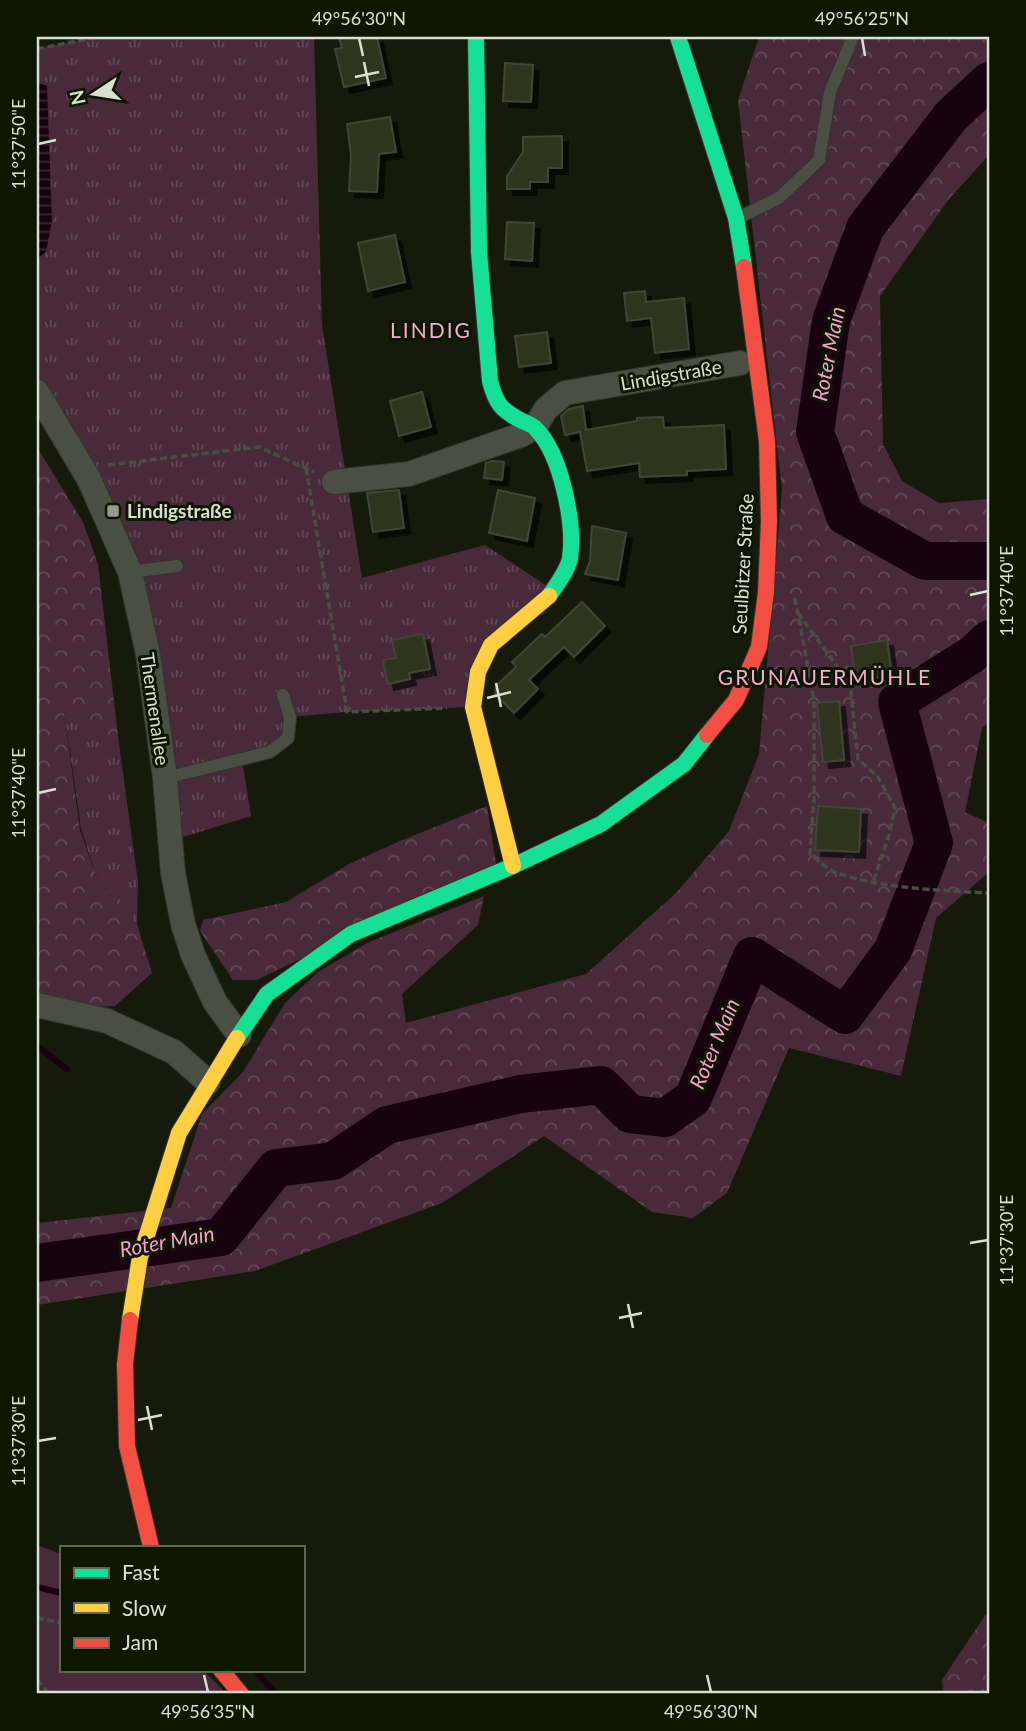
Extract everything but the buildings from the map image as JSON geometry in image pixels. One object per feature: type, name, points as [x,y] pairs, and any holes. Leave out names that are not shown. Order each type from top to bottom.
[{"type":"street","points":[[476,37],[479,252],[490,381],[494,397],[503,411],[535,427],[548,445],[562,482],[569,526],[570,560],[550,595],[491,645],[478,672],[474,707],[513,866]]},
{"type":"street","name":"Seulbitzer Straße","points":[[152,1546],[127,1446],[125,1364],[131,1309],[140,1257],[179,1133],[239,1035],[267,995],[351,934],[513,866],[601,824],[684,764],[736,700],[759,647],[766,592],[769,521],[767,440],[736,218],[678,37]]},
{"type":"street","name":"Lindigstraße","points":[[334,482],[410,474],[521,435],[535,427],[547,408],[565,393],[740,363]]},
{"type":"street","name":"Thermenallee","points":[[37,392],[89,479],[130,572],[148,654],[165,778],[173,873],[184,924],[193,955],[215,1002],[239,1035]]},
{"type":"street","points":[[37,1005],[107,1021],[174,1052],[208,1082]]},
{"type":"street","points":[[223,1672],[241,1694]]},
{"type":"lane","points":[[736,218],[779,198],[819,160],[831,92],[853,37]]},
{"type":"lane","points":[[130,572],[177,566]]},
{"type":"lane","points":[[165,778],[270,751],[288,738],[290,717],[283,695]]},
{"type":"path","points":[[37,49],[97,37]]},
{"type":"path","points":[[89,479],[107,465],[258,447],[334,482]]},
{"type":"path","points":[[306,468],[347,712],[474,707]]},
{"type":"path","points":[[794,597],[814,701],[814,797],[810,854],[834,872],[873,882],[944,891],[989,893]]},
{"type":"path","points":[[797,613],[850,684],[858,759],[878,777],[895,808],[873,882]]},
{"type":"path","points":[[37,1618],[60,1623]]},
{"type":"path","points":[[37,1680],[50,1694]]},
{"type":"path","points":[[979,1694],[989,1685]]},
{"type":"green space","points":[[97,37],[314,37],[322,325],[362,578],[485,545],[553,590],[491,645],[473,707],[290,717],[288,738],[242,759],[251,816],[180,838],[164,700],[53,397],[37,376],[37,49]]},
{"type":"green space","points":[[759,37],[989,37],[989,155],[949,199],[880,296],[883,444],[902,481],[939,503],[989,499],[989,722],[982,728],[965,812],[989,823],[989,872],[936,918],[901,1076],[789,1048],[727,1193],[693,1218],[652,1212],[544,1136],[442,1203],[255,1271],[37,1305],[37,1223],[171,1208],[202,1114],[243,1072],[285,1003],[318,972],[369,942],[484,896],[478,925],[402,994],[406,1023],[586,974],[676,893],[729,831],[759,754],[782,490],[738,100]]},
{"type":"green space","points":[[37,447],[83,522],[98,564],[119,744],[64,711],[80,830],[95,873],[118,905],[137,924],[152,973],[115,1006],[56,1009],[37,1001]]},
{"type":"green space","points":[[64,710],[119,744],[138,882],[137,924],[118,905],[95,873],[81,828]]},
{"type":"green space","points":[[487,806],[496,864],[257,980],[233,980],[200,931],[203,920],[286,902],[349,864]]},
{"type":"green space","points":[[37,1545],[60,1554],[60,1672],[205,1672],[227,1694],[37,1694]]},
{"type":"green space","points":[[986,1614],[989,1622],[989,1694],[943,1694],[942,1680]]},
{"type":"shaded area","points":[[39,83],[47,86],[52,221],[46,252],[37,259],[37,87]]},
{"type":"waterway","name":"Roter Main","points":[[989,81],[951,116],[865,228],[831,321],[815,432],[845,516],[925,561],[989,561]]},
{"type":"waterway","name":"Roter Main","points":[[37,1263],[221,1237],[276,1168],[333,1161],[387,1125],[521,1094],[601,1085],[630,1114],[665,1118],[693,1098],[752,956],[845,1015],[893,950],[934,843],[897,702],[973,654],[989,639]]},
{"type":"waterway","points":[[37,1046],[67,1069]]},
{"type":"waterway","points":[[37,1587],[60,1593]]},
{"type":"waterway","points":[[257,1672],[276,1694]]},
{"type":"traffic: fast","points":[[476,37],[479,252],[490,381],[500,406],[533,426],[545,440],[553,455],[564,490],[570,527],[570,558],[549,596]]},
{"type":"traffic: fast","points":[[678,37],[736,218],[744,267]]},
{"type":"traffic: fast","points":[[237,1038],[267,994],[351,934],[513,866],[601,824],[684,764],[707,735]]},
{"type":"traffic: slow","points":[[513,866],[473,707],[478,672],[491,645],[549,596]]},
{"type":"traffic: slow","points":[[130,1320],[140,1257],[179,1133],[237,1038]]},
{"type":"traffic: jam","points":[[707,735],[736,700],[759,647],[766,592],[769,521],[767,441],[744,267]]},
{"type":"traffic: jam","points":[[130,1320],[125,1364],[127,1446],[151,1546]]},
{"type":"traffic: jam","points":[[223,1672],[241,1694]]},
{"type":"place","name":"Lindigstraße","points":[[113,511]]},
{"type":"district","name":"LINDIG","points":[[431,331]]},
{"type":"district","name":"GRUNAUERMÜHLE","points":[[825,678]]}]
